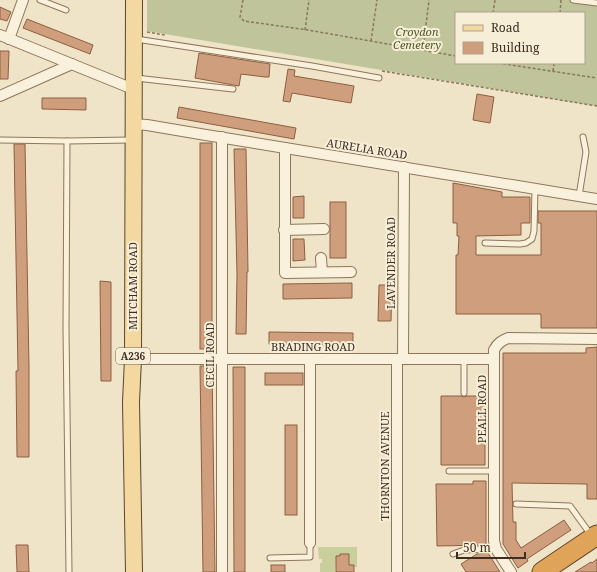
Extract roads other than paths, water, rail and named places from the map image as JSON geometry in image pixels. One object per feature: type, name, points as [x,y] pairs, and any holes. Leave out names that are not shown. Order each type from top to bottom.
[{"type":"highway","points":[[542,572],[595,536]]},
{"type":"main road","name":"MITCHAM ROAD","points":[[134,0],[133,359],[131,402],[134,572]]},
{"type":"street","points":[[23,0],[4,37],[72,64],[133,84]]},
{"type":"street","points":[[0,96],[72,64]]},
{"type":"street","name":"AURELIA ROAD","points":[[133,132],[147,125],[597,199]]},
{"type":"street","name":"CECIL ROAD","points":[[222,137],[222,572]]},
{"type":"street","points":[[286,148],[284,230],[285,273],[351,272]]},
{"type":"street","name":"LAVENDER ROAD","points":[[400,359],[404,167]]},
{"type":"street","points":[[284,230],[324,229]]},
{"type":"street","points":[[322,258],[322,272]]},
{"type":"street","name":"PEALL ROAD","points":[[511,572],[496,549],[494,541],[494,350],[502,340],[508,338],[597,339]]},
{"type":"street","name":"BRADING ROAD","points":[[133,359],[494,359]]},
{"type":"street","points":[[310,359],[310,543]]},
{"type":"street","name":"THORNTON AVENUE","points":[[397,572],[400,359]]},
{"type":"lane","points":[[40,0],[66,10]]},
{"type":"lane","points":[[573,0],[597,3]]},
{"type":"lane","points":[[133,39],[312,66],[379,78]]},
{"type":"lane","points":[[133,84],[233,89]]},
{"type":"lane","points":[[0,140],[67,141],[133,132]]},
{"type":"lane","points":[[579,196],[586,152],[583,137]]},
{"type":"lane","points":[[67,141],[66,328],[69,572]]},
{"type":"lane","points":[[485,243],[520,244],[526,243],[532,239],[534,231],[535,189]]},
{"type":"lane","points":[[464,359],[464,394]]},
{"type":"lane","points":[[449,471],[494,471]]},
{"type":"lane","points":[[516,504],[570,506],[595,536]]},
{"type":"lane","points":[[270,558],[310,557],[310,543]]},
{"type":"lane","points":[[453,554],[464,550],[496,549]]},
{"type":"park label","name":"Croydon Cemetery","points":[[417,38]]}]
